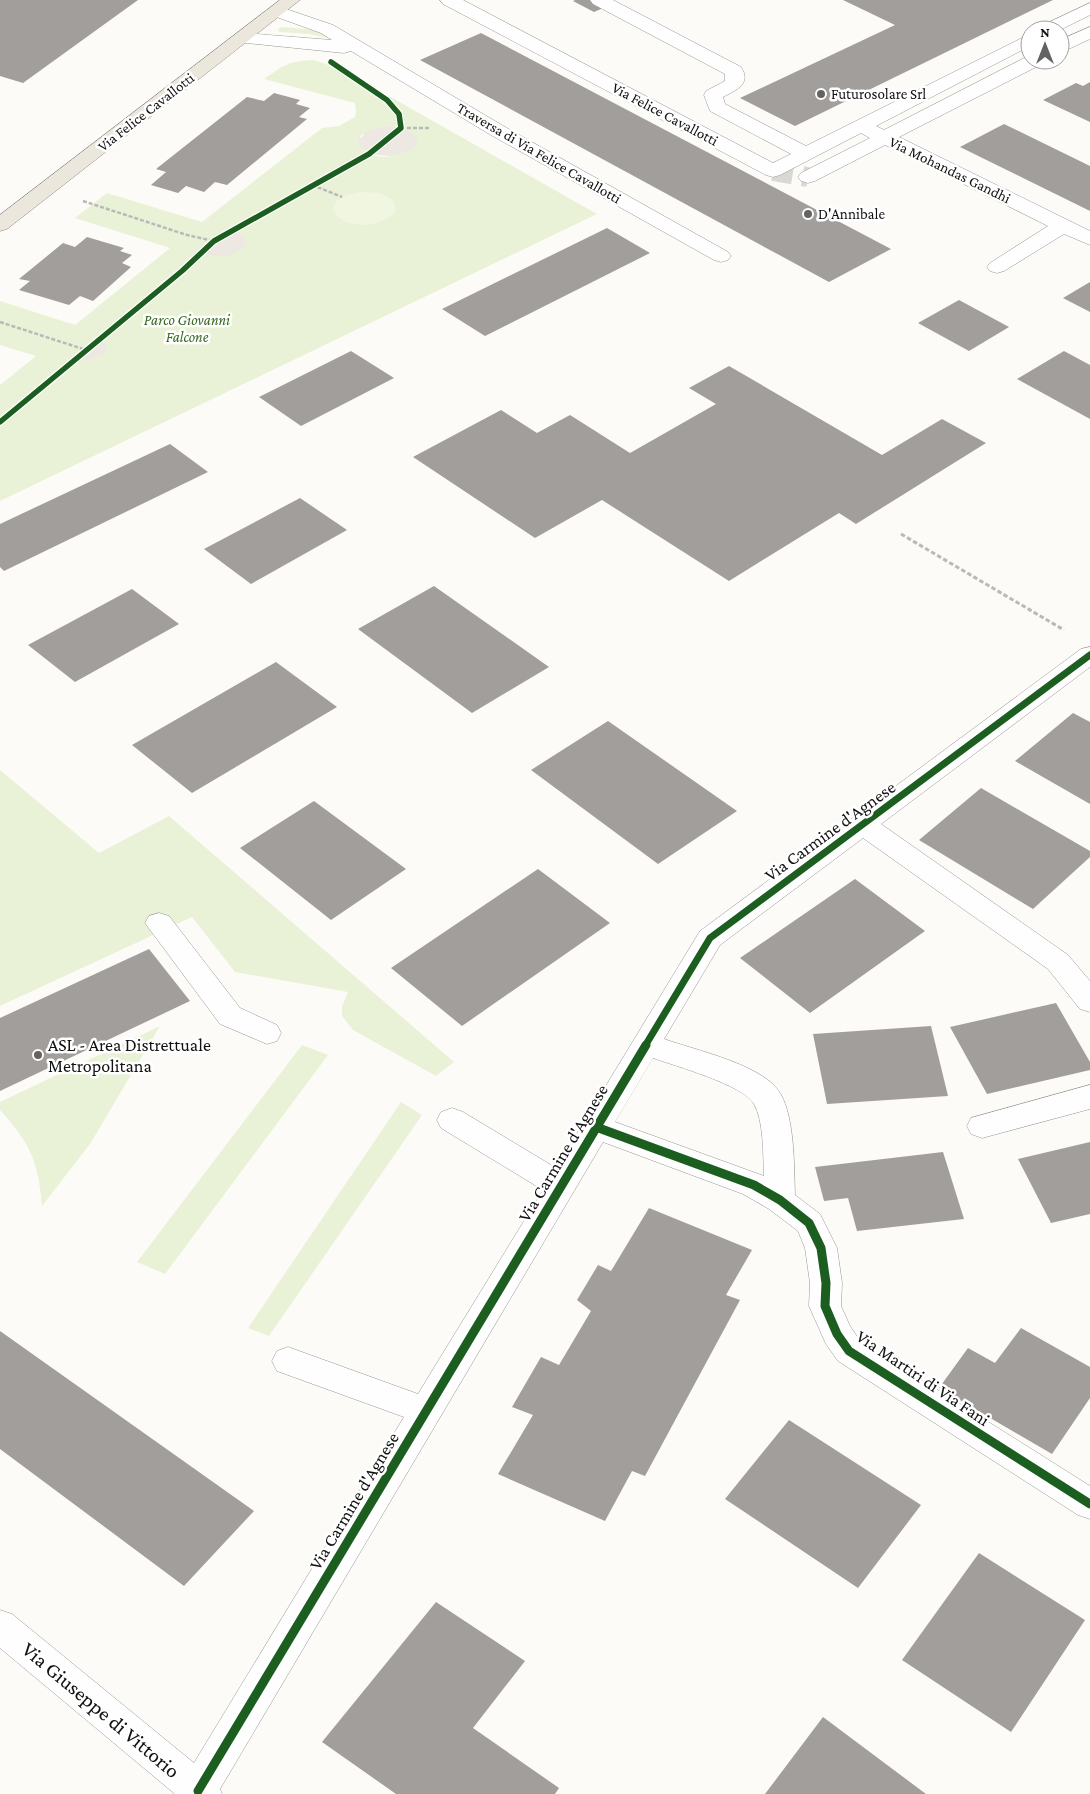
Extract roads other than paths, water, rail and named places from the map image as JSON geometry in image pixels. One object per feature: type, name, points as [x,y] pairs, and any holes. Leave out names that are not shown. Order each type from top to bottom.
[{"type":"main road","name":"Via Felice Cavallotti","points":[[0,225],[284,5]]},
{"type":"street","name":"Via Felice Cavallotti","points":[[449,0],[773,171],[1020,44]]},
{"type":"street","points":[[599,0],[734,72],[736,84],[713,95],[717,107],[806,154]]},
{"type":"street","name":"Traversa di Via Felice Cavallotti","points":[[284,5],[721,256]]},
{"type":"street","points":[[1067,20],[1090,8]]},
{"type":"street","points":[[1070,42],[1090,32]]},
{"type":"street","name":"Traversa di Via Felice Cavallotti","points":[[243,38],[318,43],[358,49]]},
{"type":"street","name":"Via Mohandas Gandhi","points":[[883,137],[1020,68]]},
{"type":"street","points":[[861,126],[883,137]]},
{"type":"street","points":[[808,177],[883,137]]},
{"type":"street","name":"Via Mohandas Gandhi","points":[[883,137],[1090,239]]},
{"type":"street","points":[[997,267],[1063,226]]},
{"type":"street","name":"Via Carmine d'Agnese","points":[[200,1792],[710,938],[1090,655]]},
{"type":"street","points":[[864,825],[1058,962],[1090,1002]]},
{"type":"street","points":[[159,923],[230,1016],[267,1033]]},
{"type":"street","points":[[646,1044],[740,1077],[759,1089],[768,1099],[778,1138],[780,1200]]},
{"type":"street","points":[[982,1126],[1090,1096]]},
{"type":"street","points":[[452,1120],[561,1186]]},
{"type":"street","name":"Via Martiri di Via Fani","points":[[596,1127],[754,1185],[780,1200],[809,1223],[820,1248],[826,1283],[825,1306],[836,1334],[849,1351],[1090,1504]]},
{"type":"street","points":[[288,1361],[426,1411]]},
{"type":"street","name":"Via Giuseppe di Vittorio","points":[[0,1626],[200,1792]]},
{"type":"tunnel","points":[[773,171],[808,177]]},
{"type":"place","name":"Futurosolare Srl","points":[[821,94]]},
{"type":"place","name":"D'Annibale","points":[[808,214]]},
{"type":"place","name":"ASL - Area Distrettuale Metropolitana","points":[[38,1055]]},
{"type":"park label","name":"Parco Giovanni Falcone","points":[[187,328]]}]
